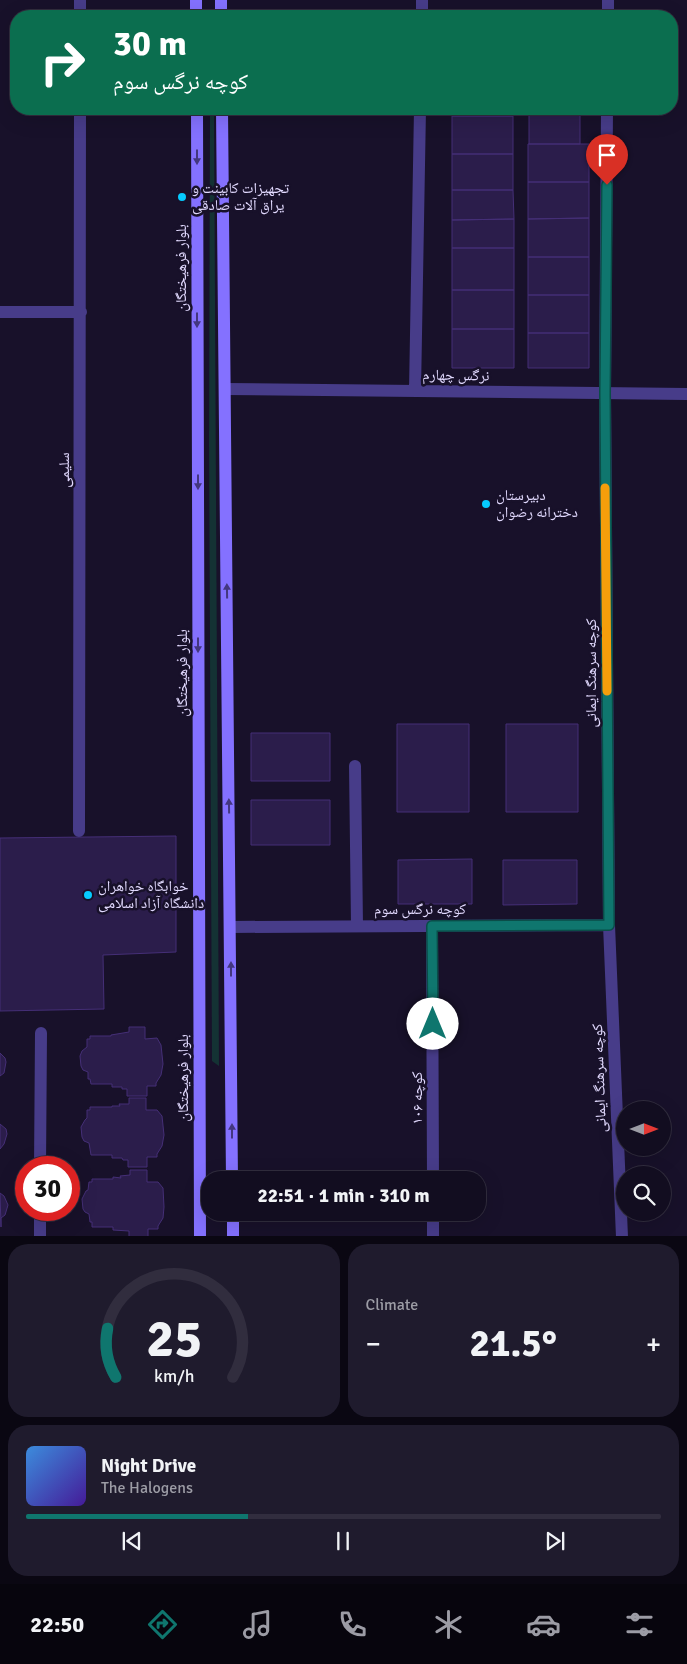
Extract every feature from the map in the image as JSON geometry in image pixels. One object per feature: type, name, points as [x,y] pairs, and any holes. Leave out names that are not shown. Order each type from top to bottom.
[{"type":"main road","name":"بلوار فرهیختگان","points":[[197,115],[200,1236]]},
{"type":"main road","points":[[222,115],[232,1171]]},
{"type":"main road","points":[[232,1221],[233,1236]]},
{"type":"street","name":"سلیمی","points":[[79,831],[80,115]]},
{"type":"street","points":[[416,391],[420,115]]},
{"type":"street","name":"کوچه سرهنگ ایمانی","points":[[607,115],[605,393],[609,925],[622,1236]]},
{"type":"street","points":[[0,312],[81,312]]},
{"type":"street","name":"نرگس چهارم","points":[[224,389],[687,394]]},
{"type":"street","points":[[355,766],[357,926]]},
{"type":"street","name":"کوچه نرگس سوم","points":[[231,926],[609,925]]},
{"type":"street","name":"کوچه ۱۰۶","points":[[432,926],[433,1171]]},
{"type":"street","points":[[40,1156],[41,1033]]},
{"type":"street","points":[[40,1221],[40,1236]]},
{"type":"street","points":[[433,1221],[433,1236]]},
{"type":"green space","points":[[210,115],[214,115],[219,1066],[212,1061],[209,441]]},
{"type":"building","points":[[452,115],[513,115],[513,116]]},
{"type":"building","points":[[529,115],[580,115],[580,144],[529,144]]},
{"type":"building","points":[[452,116],[513,116],[513,154],[452,154]]},
{"type":"building","points":[[528,144],[589,144],[589,182],[528,182]]},
{"type":"building","points":[[452,154],[513,154],[513,190],[452,190]]},
{"type":"building","points":[[528,182],[589,182],[589,218],[528,219]]},
{"type":"building","points":[[452,190],[513,190],[514,219],[452,220]]},
{"type":"building","points":[[589,218],[589,257],[528,257],[528,219]]},
{"type":"building","points":[[514,219],[514,248],[452,248],[452,220]]},
{"type":"building","points":[[452,248],[514,248],[514,290],[452,290]]},
{"type":"building","points":[[528,257],[589,257],[589,295],[528,295]]},
{"type":"building","points":[[452,290],[514,290],[514,329],[452,329]]},
{"type":"building","points":[[528,295],[589,295],[589,333],[528,333]]},
{"type":"building","points":[[452,329],[514,329],[514,368],[452,368]]},
{"type":"building","points":[[528,333],[589,333],[589,368],[528,368]]},
{"type":"building","points":[[397,724],[469,724],[469,812],[397,812]]},
{"type":"building","points":[[506,724],[578,724],[578,812],[506,812]]},
{"type":"building","points":[[251,733],[330,733],[330,781],[251,781]]},
{"type":"building","points":[[251,800],[330,800],[330,845],[251,845]]},
{"type":"building","name":"خوابگاه خواهران دانشگاه آزاد اسلامی","points":[[176,836],[176,952],[103,955],[104,1009],[0,1011],[0,838]]},
{"type":"building","points":[[472,859],[472,904],[398,904],[398,860]]},
{"type":"building","points":[[503,860],[577,860],[577,904],[503,905]]},
{"type":"building","points":[[129,1027],[145,1027],[145,1039],[157,1038],[161,1045],[163,1064],[161,1075],[156,1086],[147,1086],[147,1096],[127,1096],[127,1089],[112,1087],[112,1084],[91,1084],[90,1079],[88,1079],[88,1072],[83,1070],[81,1066],[80,1056],[87,1047],[87,1039],[90,1039],[90,1036],[111,1036],[129,1032]]},
{"type":"building","points":[[0,1053],[6,1062],[4,1073],[0,1076]]},
{"type":"building","points":[[129,1098],[146,1098],[146,1110],[157,1110],[162,1116],[164,1135],[162,1146],[157,1157],[147,1157],[147,1167],[128,1167],[128,1160],[112,1158],[112,1155],[91,1155],[89,1143],[84,1141],[82,1137],[81,1127],[87,1118],[87,1110],[90,1110],[90,1107],[112,1107],[120,1106],[119,1104],[129,1104]]},
{"type":"building","points":[[0,1124],[6,1129],[7,1134],[4,1144],[0,1149]]},
{"type":"building","points":[[130,1170],[147,1170],[147,1182],[158,1182],[163,1188],[163,1218],[158,1229],[148,1229],[148,1236],[129,1236],[129,1231],[113,1230],[113,1227],[92,1227],[89,1214],[83,1209],[82,1199],[88,1190],[89,1182],[92,1182],[92,1179],[113,1179],[113,1177],[121,1178],[120,1176],[130,1175]]},
{"type":"building","points":[[0,1193],[4,1196],[8,1205],[5,1215],[1,1218],[1,1227]]},
{"type":"slow traffic","points":[[605,488],[607,691]]},
{"type":"place","name":"تجهیزات کابینت و یراق آلات صادقی","points":[[182,197]]},
{"type":"place","name":"دبیرستان دخترانه رضوان","points":[[486,504]]},
{"type":"place","name":"خوابگاه خواهران دانشگاه آزاد اسلامی","points":[[88,895]]},
{"type":"route","points":[[433,1024],[432,926],[609,925],[605,393],[607,185]]}]
